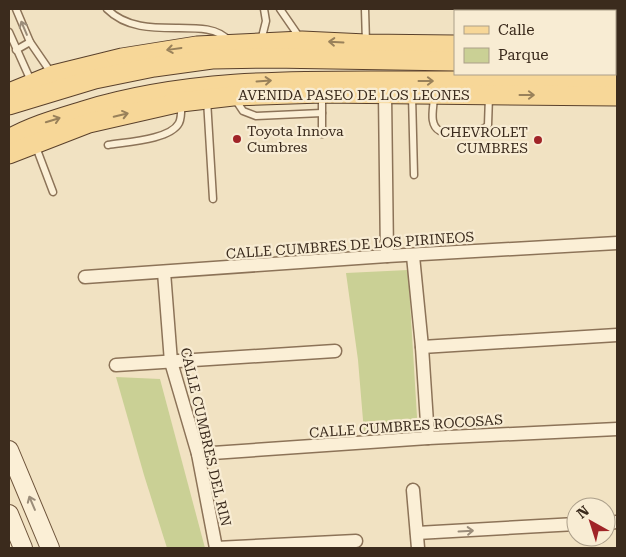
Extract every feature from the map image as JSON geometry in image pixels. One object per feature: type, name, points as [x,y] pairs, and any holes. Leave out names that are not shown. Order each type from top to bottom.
[{"type":"main road","points":[[9,93],[52,75],[122,58],[197,46],[302,41],[454,45]]},
{"type":"main road","points":[[9,105],[95,79],[154,67],[212,60],[271,58],[454,60]]},
{"type":"main road","points":[[9,140],[40,124],[102,105],[156,93],[211,85],[272,81],[347,80],[614,90]]},
{"type":"main road","name":"AVENIDA PASEO DE LOS LEONES","points":[[9,154],[89,123],[181,102],[233,96],[322,93],[488,95],[614,90]]},
{"type":"street","points":[[385,94],[387,256]]},
{"type":"street","name":"CALLE CUMBRES DE LOS PIRINEOS","points":[[85,277],[387,256],[414,256],[617,243]]},
{"type":"street","points":[[414,256],[428,438]]},
{"type":"street","name":"CALLE CUMBRES DEL RIN","points":[[164,272],[170,362],[198,454],[216,548]]},
{"type":"street","points":[[422,347],[617,335]]},
{"type":"street","points":[[116,365],[334,351]]},
{"type":"street","name":"CALLE CUMBRES ROCOSAS","points":[[198,454],[428,438],[617,428]]},
{"type":"street","points":[[9,450],[50,548]]},
{"type":"street","points":[[413,490],[418,548]]},
{"type":"street","points":[[9,514],[23,548]]},
{"type":"street","points":[[417,533],[566,525]]},
{"type":"street","points":[[216,548],[356,541]]},
{"type":"lane","points":[[16,9],[30,42],[52,75]]},
{"type":"lane","points":[[107,9],[116,17],[134,25],[153,28],[215,31],[225,36],[231,44]]},
{"type":"lane","points":[[260,42],[266,21],[264,9]]},
{"type":"lane","points":[[280,9],[302,41]]},
{"type":"lane","points":[[365,9],[366,44]]},
{"type":"lane","points":[[9,32],[32,83]]},
{"type":"lane","points":[[16,50],[30,42]]},
{"type":"lane","points":[[322,93],[322,134]]},
{"type":"lane","points":[[412,94],[414,175]]},
{"type":"lane","points":[[434,94],[433,123],[434,127],[440,131],[478,131],[486,128],[489,122],[488,95]]},
{"type":"lane","points":[[233,96],[243,111],[256,116],[322,113]]},
{"type":"lane","points":[[206,99],[212,199]]},
{"type":"lane","points":[[108,145],[146,139],[170,132],[179,124],[181,102]]},
{"type":"lane","points":[[34,143],[53,192]]},
{"type":"green space","points":[[408,270],[418,433],[364,432],[358,360],[346,273]]},
{"type":"green space","points":[[116,377],[160,379],[205,548],[167,548]]},
{"type":"place","name":"Toyota Innova Cumbres","points":[[237,139]]},
{"type":"place","name":"CHEVROLET CUMBRES","points":[[538,140]]}]
